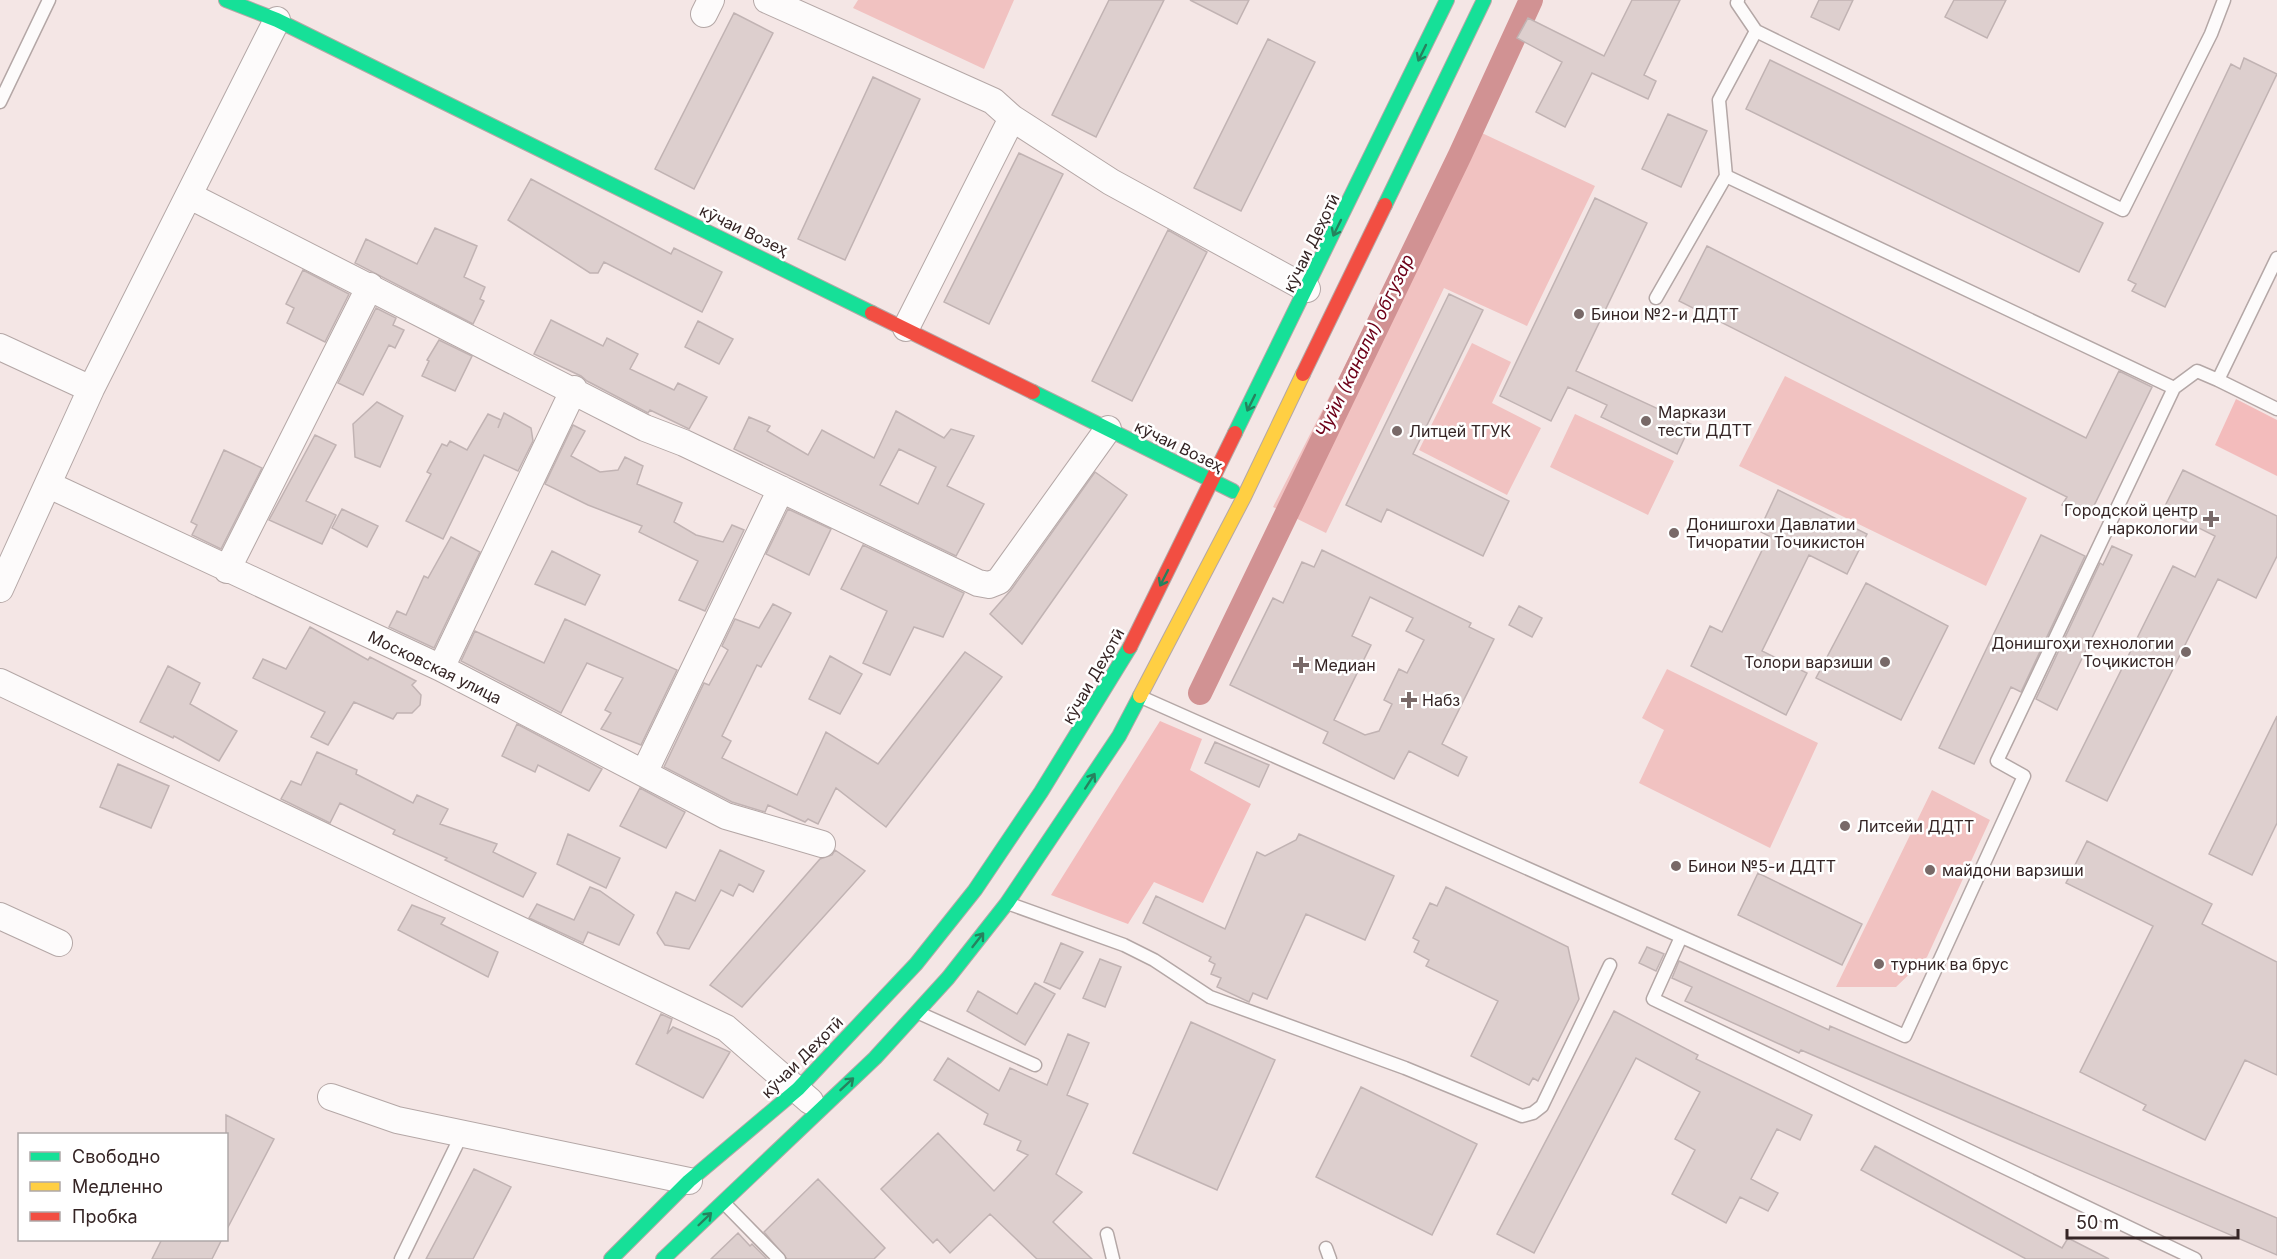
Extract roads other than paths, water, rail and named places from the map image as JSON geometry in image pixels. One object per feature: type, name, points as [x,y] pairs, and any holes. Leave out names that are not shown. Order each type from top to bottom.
[{"type":"street","name":"кӯчаи Возеҳ","points":[[226,0],[250,4],[277,20],[1244,496]]},
{"type":"street","points":[[767,0],[993,101],[1012,118],[1111,182],[1307,289]]},
{"type":"street","name":"кӯчаи Деҳотӣ","points":[[663,1259],[875,1058],[948,978],[991,897],[1041,792],[1120,667],[1447,0]]},
{"type":"street","name":"кӯчаи Деҳотӣ","points":[[611,1259],[689,1181],[798,1089],[916,964],[991,897],[1119,736],[1244,496],[1484,0]]},
{"type":"street","points":[[0,589],[91,389],[277,20]]},
{"type":"street","points":[[906,328],[1012,118]]},
{"type":"street","points":[[190,196],[645,428],[781,489],[978,583],[989,585],[999,581],[1108,429]]},
{"type":"street","points":[[227,570],[370,286]]},
{"type":"street","points":[[0,347],[91,389]]},
{"type":"street","points":[[441,668],[574,390]]},
{"type":"street","name":"Московская улица","points":[[49,485],[441,668],[726,816],[822,844]]},
{"type":"street","points":[[644,773],[781,489]]},
{"type":"street","points":[[0,682],[726,1028],[798,1089],[819,1110]]},
{"type":"street","points":[[0,916],[59,943]]},
{"type":"street","points":[[332,1097],[387,1118],[689,1181]]},
{"type":"lane","points":[[0,102],[49,0]]},
{"type":"lane","points":[[1738,0],[1737,3],[1756,31],[2123,210],[2211,34],[2224,0]]},
{"type":"lane","points":[[1656,298],[1726,177],[1719,100],[1756,31]]},
{"type":"lane","points":[[1726,177],[2174,388]]},
{"type":"lane","points":[[2218,380],[2277,258]]},
{"type":"lane","points":[[1140,697],[1905,1036],[2024,776],[1997,761],[2174,388],[2197,371],[2277,409]]},
{"type":"lane","points":[[991,897],[1124,945],[1154,960],[1210,997],[1395,1064],[1522,1116],[1533,1113],[1542,1106],[1610,965]]},
{"type":"lane","points":[[1681,937],[1653,999],[2195,1259]]},
{"type":"lane","points":[[916,1012],[1035,1065]]},
{"type":"lane","points":[[401,1259],[462,1134]]},
{"type":"lane","points":[[723,1202],[778,1259]]},
{"type":"lane","points":[[1107,1234],[1113,1259]]},
{"type":"waterway","name":"Чуйи (канали) обгузар","points":[[1200,693],[1460,155],[1531,0]]},
{"type":"place","name":"Бинои №2-и ДДТТ","points":[[1579,314]]},
{"type":"place","name":"Маркази тести ДДТТ","points":[[1646,421]]},
{"type":"place","name":"Литцей ТГУК","points":[[1397,431]]},
{"type":"place","name":"Городской центр наркологии","points":[[2211,519]]},
{"type":"place","name":"Донишгохи Давлатии Тичоратии Точикистон","points":[[1674,533]]},
{"type":"place","name":"Донишгоҳи технологии Тоҷикистон","points":[[2186,652]]},
{"type":"place","name":"Толори варзиши","points":[[1885,662]]},
{"type":"place","name":"Медиан","points":[[1301,665]]},
{"type":"place","name":"Набз","points":[[1409,700]]},
{"type":"place","name":"Литсейи ДДТТ","points":[[1845,826]]},
{"type":"place","name":"Бинои №5-и ДДТТ","points":[[1676,866]]},
{"type":"place","name":"майдони варзиши","points":[[1930,870]]},
{"type":"place","name":"турник ва брус","points":[[1879,964]]}]
